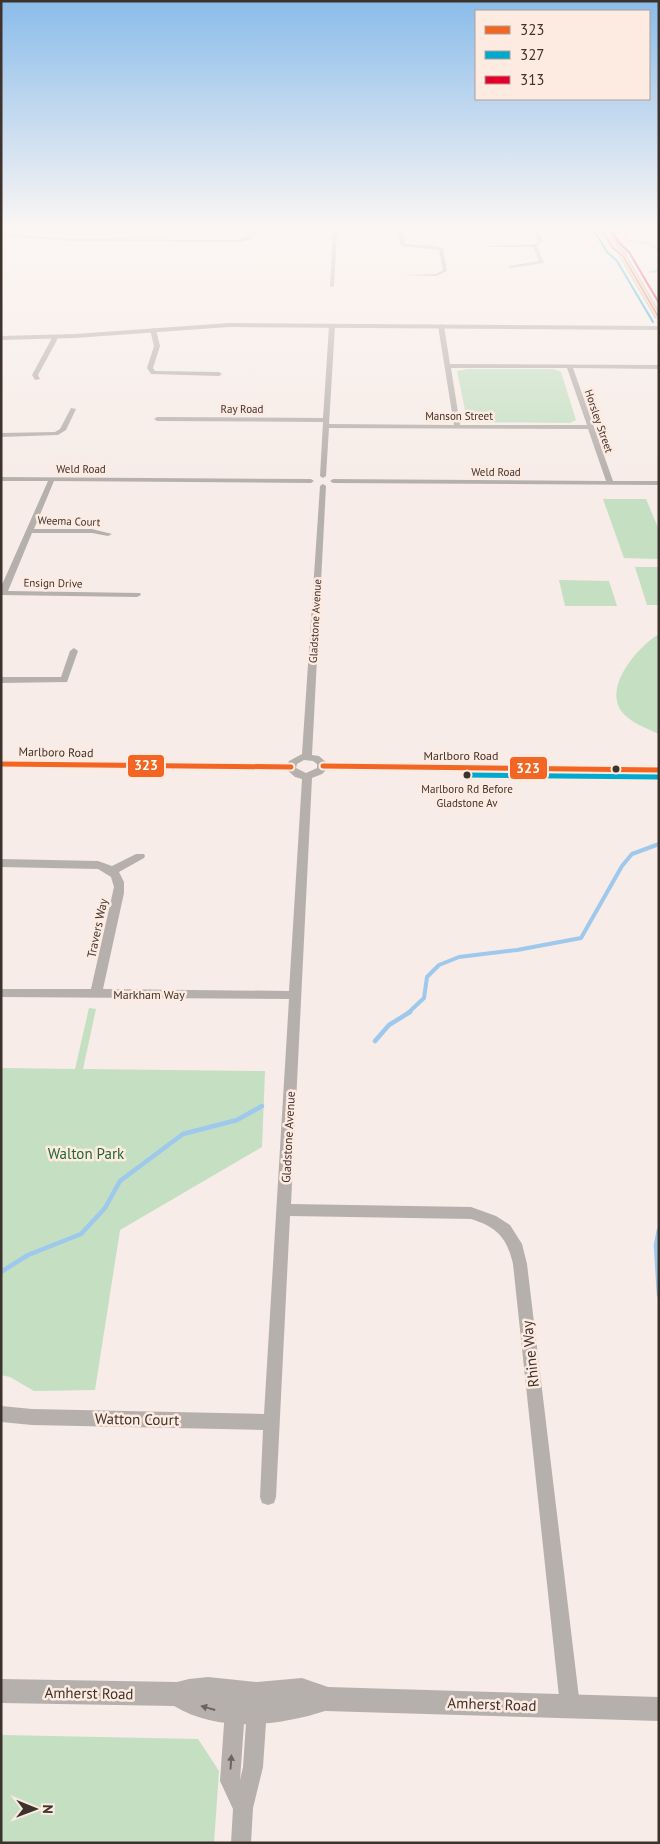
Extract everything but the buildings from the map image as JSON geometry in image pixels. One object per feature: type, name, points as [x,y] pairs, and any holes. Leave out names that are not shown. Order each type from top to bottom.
[{"type":"main road","points":[[1,338],[229,325],[659,328]]},
{"type":"street","name":"Gladstone Avenue","points":[[307,757],[332,326]]},
{"type":"street","points":[[441,326],[457,426]]},
{"type":"street","points":[[153,330],[157,346],[150,368],[153,373],[219,374]]},
{"type":"street","points":[[37,379],[35,374],[55,336]]},
{"type":"street","points":[[448,366],[659,366]]},
{"type":"street","name":"Horsley Street","points":[[569,366],[610,483]]},
{"type":"street","points":[[1,434],[56,434],[63,430],[73,409]]},
{"type":"street","name":"Ray Road","points":[[157,419],[327,423]]},
{"type":"street","name":"Manson Street","points":[[327,423],[591,427]]},
{"type":"street","name":"Weld Road","points":[[1,479],[312,481],[315,478],[323,481],[330,478],[333,481],[659,483]]},
{"type":"street","name":"Ensign Drive","points":[[52,479],[3,594],[137,595]]},
{"type":"street","name":"Weema Court","points":[[29,531],[92,531],[108,534]]},
{"type":"street","points":[[1,680],[64,680],[74,651]]},
{"type":"street","points":[[307,757],[316,758],[323,766],[320,772],[307,776],[296,774],[290,767],[294,760],[307,757]]},
{"type":"street","name":"Marlboro Road","points":[[1,764],[290,767]]},
{"type":"street","name":"Marlboro Road","points":[[323,766],[659,770]]},
{"type":"street","name":"Gladstone Avenue","points":[[268,1497],[307,776]]},
{"type":"street","points":[[1,864],[98,865],[108,867],[112,871],[140,856]]},
{"type":"street","name":"Travers Way","points":[[96,994],[120,882],[112,871]]},
{"type":"street","name":"Markham Way","points":[[1,993],[296,995]]},
{"type":"street","name":"Rhine Way","points":[[285,1210],[471,1213],[496,1221],[512,1238],[518,1250],[520,1264],[570,1706]]},
{"type":"street","name":"Watton Court","points":[[1,1414],[32,1417],[272,1422]]},
{"type":"street","name":"Amherst Road","points":[[1,1691],[177,1694],[187,1702],[219,1711],[246,1703],[316,1703],[325,1699],[659,1709]]},
{"type":"street","points":[[241,1843],[243,1808],[230,1781],[246,1703]]},
{"type":"green space","points":[[467,369],[554,369],[561,372],[576,420],[570,423],[473,422],[467,420],[457,371]]},
{"type":"green space","points":[[603,499],[646,499],[659,530],[659,559],[624,558]]},
{"type":"green space","points":[[635,567],[659,567],[659,605],[647,605]]},
{"type":"green space","points":[[559,580],[609,581],[617,606],[565,606]]},
{"type":"green space","points":[[659,634],[659,734],[639,725],[622,712],[617,702],[617,691],[620,679],[633,658]]},
{"type":"green space","name":"Walton Park","points":[[89,1008],[96,1009],[83,1069],[265,1071],[262,1147],[120,1230],[95,1390],[34,1391],[10,1377],[1,1375],[1,1068],[75,1069]]},
{"type":"green space","points":[[1,1735],[198,1739],[219,1771],[214,1843],[1,1843]]},
{"type":"waterway","points":[[408,1013],[424,998],[427,977],[439,965],[459,957],[517,950],[581,938],[622,866],[632,854],[659,844]]},
{"type":"waterway","points":[[375,1041],[389,1025],[410,1012]]},
{"type":"waterway","points":[[1,1272],[28,1255],[81,1234],[105,1208],[120,1181],[183,1134],[237,1120],[262,1106]]},
{"type":"waterway","points":[[659,1230],[656,1245],[659,1295]]},
{"type":"transit line","name":"327","points":[[647,311],[653,322]]},
{"type":"transit line","name":"323","points":[[655,311],[659,318]]},
{"type":"transit line","name":"323","points":[[1,764],[291,767]]},
{"type":"transit line","name":"323","points":[[323,766],[659,770]]},
{"type":"transit line","name":"327","points":[[467,775],[659,777]]},
{"type":"place","name":"Marlboro Rd Before Gladstone Av","points":[[467,775]]}]
